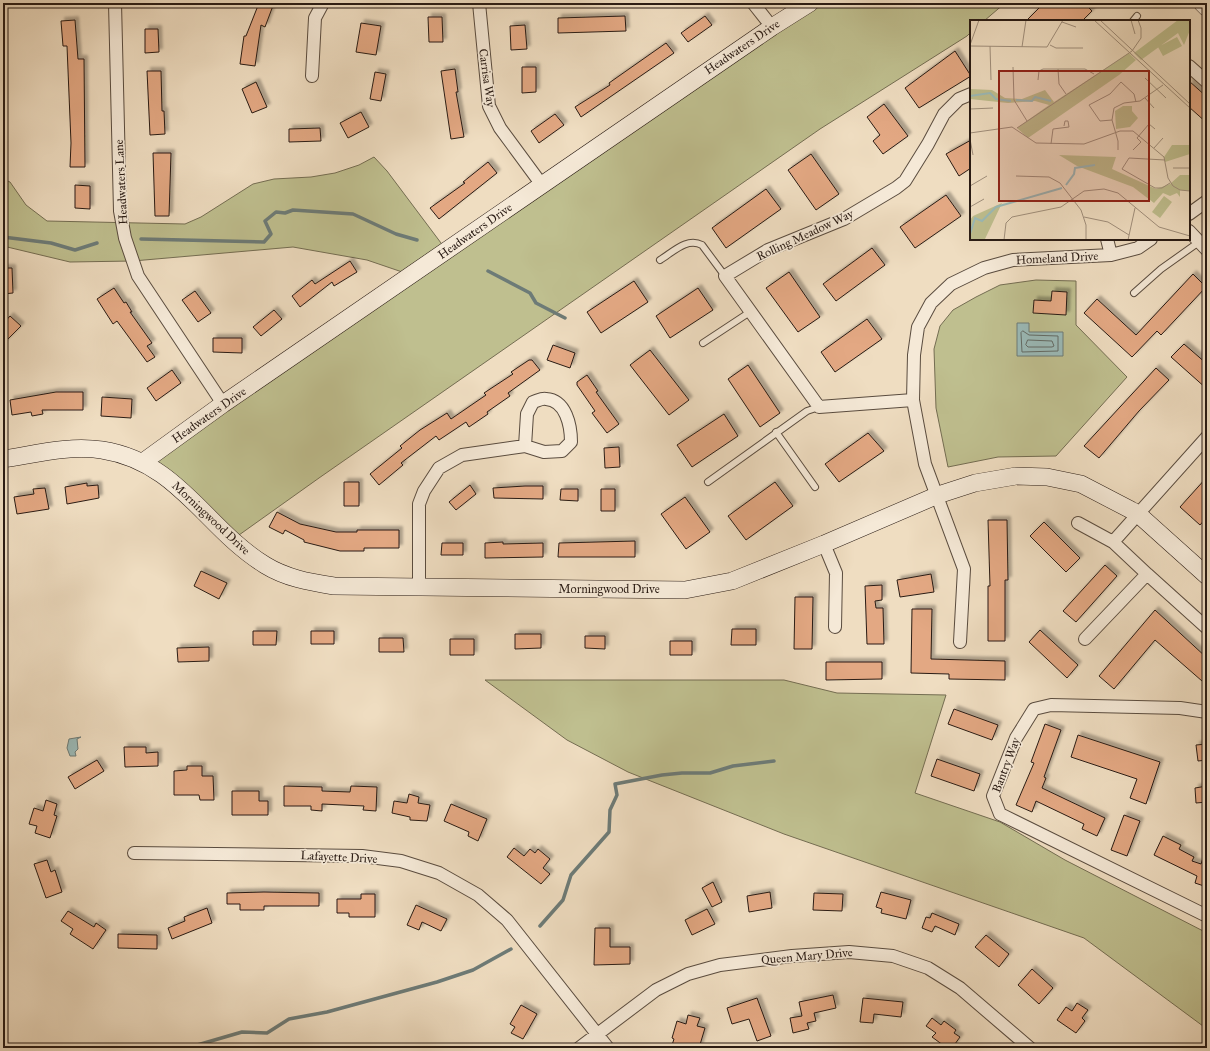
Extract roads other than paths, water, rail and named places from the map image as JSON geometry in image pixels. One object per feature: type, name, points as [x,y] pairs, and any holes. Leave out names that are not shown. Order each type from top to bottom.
[{"type":"street","name":"Headwaters Lane","points":[[115,3],[120,211],[125,238],[138,276],[224,404]]},
{"type":"street","points":[[312,76],[315,18],[322,3]]},
{"type":"street","name":"Carrisa Way","points":[[479,3],[489,106],[500,128],[542,185]]},
{"type":"street","points":[[754,3],[772,27]]},
{"type":"street","name":"Headwaters Drive","points":[[143,462],[224,404],[542,185],[772,27],[810,3]]},
{"type":"street","points":[[1202,3],[1207,8]]},
{"type":"street","points":[[1190,67],[1207,82]]},
{"type":"street","name":"Rolling Meadow Way","points":[[725,276],[768,250],[844,219],[896,188],[909,175],[944,114],[959,99],[970,94]]},
{"type":"street","points":[[1190,213],[1207,201]]},
{"type":"street","points":[[1190,232],[1203,246]]},
{"type":"street","points":[[1108,240],[1111,255]]},
{"type":"street","name":"Homeland Drive","points":[[960,642],[964,569],[938,495],[925,464],[913,400],[914,355],[918,327],[931,303],[951,284],[984,268],[1013,260],[1111,255],[1138,248],[1150,240]]},
{"type":"street","points":[[725,276],[819,407],[913,400]]},
{"type":"street","points":[[420,588],[420,504],[424,491],[439,468],[462,455],[525,446],[544,452],[562,451],[571,442],[571,427],[564,410],[558,402],[545,398],[533,402],[527,414],[525,446]]},
{"type":"street","points":[[1113,542],[1207,437]]},
{"type":"street","name":"Morningwood Drive","points":[[3,459],[64,449],[84,448],[103,450],[143,462],[167,476],[246,552],[279,573],[302,581],[334,586],[685,590],[711,586],[732,581],[824,544],[938,495],[975,483],[1016,476],[1047,477],[1081,484],[1138,514],[1207,576]]},
{"type":"street","points":[[1078,523],[1113,542],[1207,628]]},
{"type":"street","points":[[824,544],[836,573],[835,627]]},
{"type":"street","points":[[1085,639],[1147,574]]},
{"type":"street","name":"Bantry Way","points":[[1207,712],[1180,708],[1058,705],[1034,709],[1016,738],[993,796],[1000,814],[1207,916]]},
{"type":"street","name":"Lafayette Drive","points":[[134,853],[362,856],[401,861],[433,871],[470,890],[501,914],[522,937],[608,1048]]},
{"type":"street","name":"Queen Mary Drive","points":[[579,1048],[656,990],[688,974],[728,964],[806,954],[849,952],[893,956],[928,968],[960,988],[1030,1048]]},
{"type":"lane","points":[[660,260],[685,244],[696,242],[702,245],[725,276]]},
{"type":"lane","points":[[1134,293],[1161,269],[1203,246]]},
{"type":"lane","points":[[703,343],[750,312]]},
{"type":"lane","points":[[708,482],[807,410],[819,407]]},
{"type":"lane","points":[[776,432],[815,487]]},
{"type":"water","points":[[1017,323],[1029,323],[1029,332],[1063,332],[1063,356],[1017,356]]},
{"type":"water","points":[[81,737],[77,739],[78,749],[75,752],[76,756],[70,756],[67,748],[69,739]]},
{"type":"waterway","points":[[141,239],[264,242],[271,234],[265,221],[276,212],[285,213],[293,210],[353,214],[396,234],[417,240]]},
{"type":"waterway","points":[[3,237],[51,243],[75,250],[97,243]]},
{"type":"waterway","points":[[488,271],[530,293],[536,303],[565,318]]},
{"type":"waterway","points":[[540,926],[563,900],[571,875],[609,832],[610,810],[617,795],[615,784],[662,775],[710,773],[733,766],[774,761]]},
{"type":"waterway","points":[[187,1048],[242,1032],[267,1033],[289,1019],[327,1012],[437,982],[473,970],[511,949]]}]
